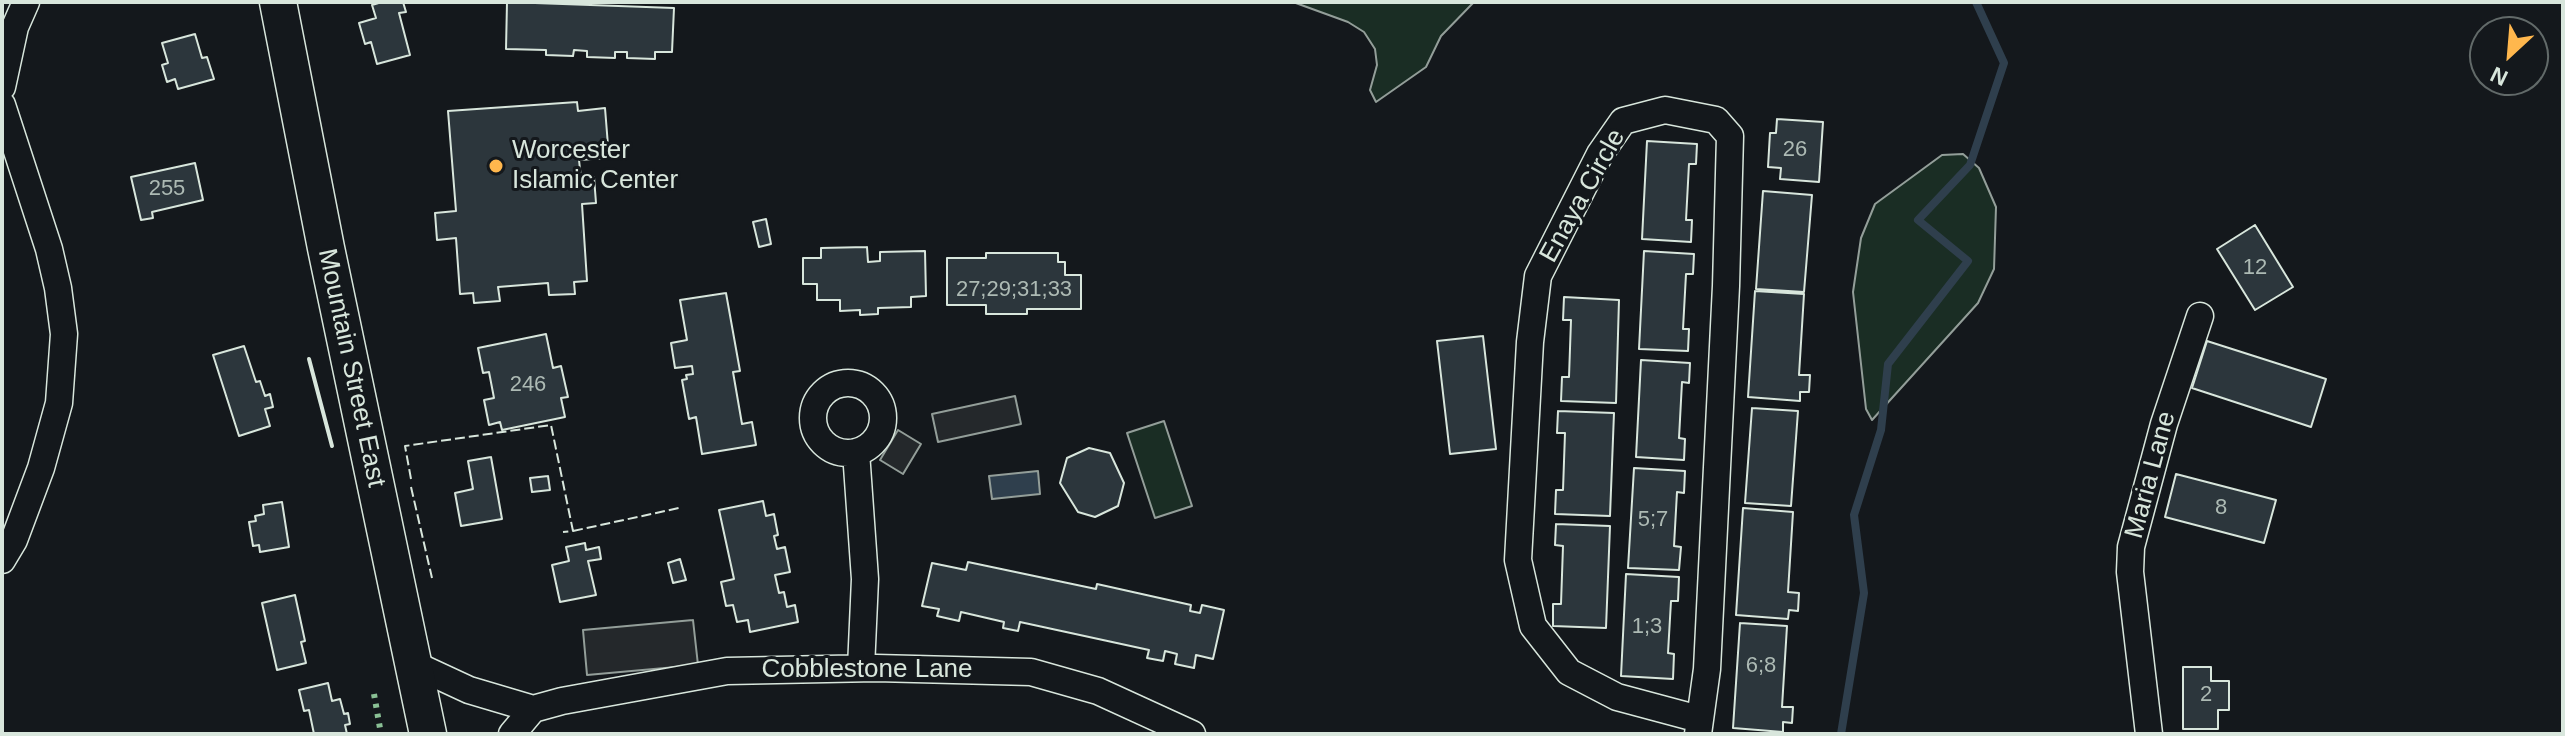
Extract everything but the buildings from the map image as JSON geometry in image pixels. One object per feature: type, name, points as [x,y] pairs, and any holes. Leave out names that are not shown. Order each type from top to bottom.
[{"type":"main road","name":"Mountain Street East","points":[[278,2],[428,734]]},
{"type":"street","points":[[2,87],[15,27],[26,2]]},
{"type":"street","points":[[2,105],[49,249],[64,334],[59,403],[41,468],[14,540],[2,560]]},
{"type":"street","name":"Enaya Circle","points":[[1665,110],[1716,120],[1730,136],[1726,286],[1707,669],[1699,726],[1617,697],[1569,672],[1533,626],[1518,560],[1530,342],[1538,276],[1600,154],[1623,121],[1665,110]]},
{"type":"street","name":"Maria Lane","points":[[2149,734],[2130,572],[2131,547],[2164,424],[2200,316]]},
{"type":"street","points":[[856,452],[865,579],[861,668]]},
{"type":"street","points":[[413,664],[469,690],[533,709],[512,734]]},
{"type":"street","name":"Cobblestone Lane","points":[[533,709],[727,671],[861,668],[1031,672],[1098,691],[1192,734]]},
{"type":"green space","points":[[1293,2],[1474,2],[1441,36],[1426,67],[1376,102],[1370,90],[1377,65],[1375,49],[1364,32],[1348,22]]},
{"type":"green space","points":[[1963,154],[1979,168],[1996,207],[1994,269],[1978,303],[1872,420],[1866,409],[1853,292],[1861,238],[1875,204],[1942,155]]},
{"type":"green space","points":[[1164,421],[1192,506],[1155,518],[1127,433]]},
{"type":"shaded area","points":[[1015,396],[1021,424],[938,442],[932,414]]},
{"type":"shaded area","points":[[898,430],[921,444],[903,474],[880,460]]},
{"type":"shaded area","points":[[693,620],[698,665],[587,675],[583,630]]},
{"type":"water","points":[[1038,471],[1040,494],[992,499],[989,476]]},
{"type":"waterway","points":[[1841,734],[1864,593],[1854,515],[1881,430],[1888,364],[1968,261],[1918,220],[1970,165],[2004,63],[1976,2]]},
{"type":"hedge","points":[[374,694],[381,734]]},
{"type":"fence","points":[[411,479],[405,446],[551,425],[573,531],[563,532]]},
{"type":"fence","points":[[411,487],[432,578]]},
{"type":"fence","points":[[573,531],[679,508]]},
{"type":"wall","points":[[309,359],[332,446]]},
{"type":"place","name":"Worcester Islamic Center","points":[[496,166]]}]
